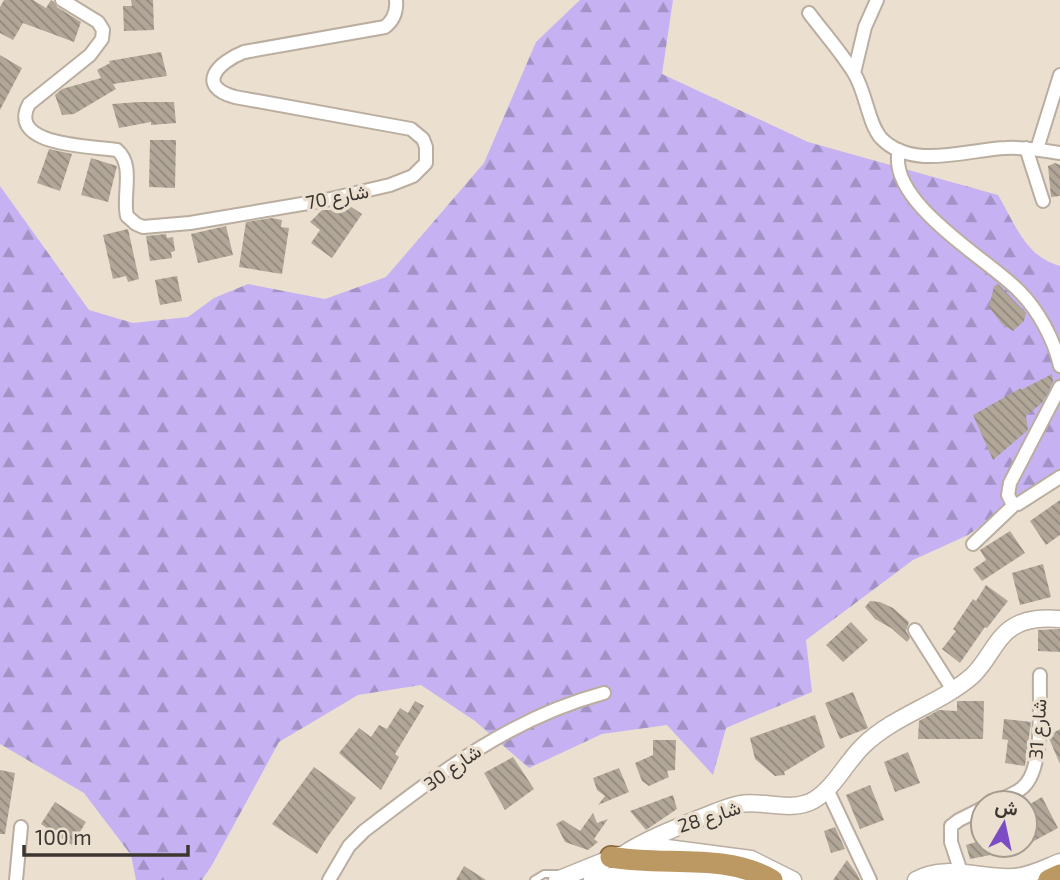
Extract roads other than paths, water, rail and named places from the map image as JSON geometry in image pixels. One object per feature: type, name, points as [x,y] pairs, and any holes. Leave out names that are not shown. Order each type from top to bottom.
[{"type":"highway","points":[[619,855],[636,862],[727,864],[752,870],[772,880]]},
{"type":"highway","points":[[1049,880],[1060,875]]},
{"type":"street","name":"شارع 70","points":[[62,0],[98,22],[103,30],[102,39],[90,55],[29,104],[24,115],[27,125],[35,135],[62,143],[117,150],[125,162],[127,216],[136,224],[155,227],[326,200],[390,185],[413,176],[422,168],[426,163],[426,147],[423,139],[411,129],[235,97],[220,92],[214,84],[215,71],[222,63],[244,52],[385,27],[393,18],[396,0]]},
{"type":"street","points":[[854,73],[865,27],[877,0]]},
{"type":"street","points":[[809,13],[854,73],[881,138],[900,150],[957,156],[1007,148],[1060,153]]},
{"type":"street","points":[[1043,201],[1032,149],[1060,75]]},
{"type":"street","points":[[900,150],[897,161],[900,174],[915,199],[957,241],[1018,290],[1044,326],[1060,366]]},
{"type":"street","points":[[1016,504],[1009,498],[1010,484],[1060,387]]},
{"type":"street","points":[[973,544],[1016,504],[1025,501],[1060,477]]},
{"type":"street","points":[[870,880],[829,787],[855,754],[878,734],[975,674],[1013,627],[1026,621],[1060,619]]},
{"type":"street","points":[[915,630],[953,690]]},
{"type":"street","name":"شارع 31","points":[[1020,789],[1032,776],[1038,744],[1040,676]]},
{"type":"street","name":"شارع 30","points":[[329,880],[349,846],[364,831],[481,745],[559,707],[604,694]]},
{"type":"street","name":"شارع 28","points":[[619,855],[666,831],[725,808],[740,804],[805,804],[829,787]]},
{"type":"street","points":[[961,872],[951,842],[951,826],[969,815]]},
{"type":"street","points":[[694,821],[691,832],[693,843],[706,853]]},
{"type":"street","points":[[16,880],[21,827]]},
{"type":"street","points":[[562,878],[619,855],[667,848],[742,857],[760,862],[793,880]]},
{"type":"street","points":[[916,880],[933,874],[961,872],[1011,877],[1033,873],[1060,862]]},
{"type":"street","points":[[592,880],[629,872],[750,880]]},
{"type":"lane","points":[[534,880],[552,872],[562,878]]}]
